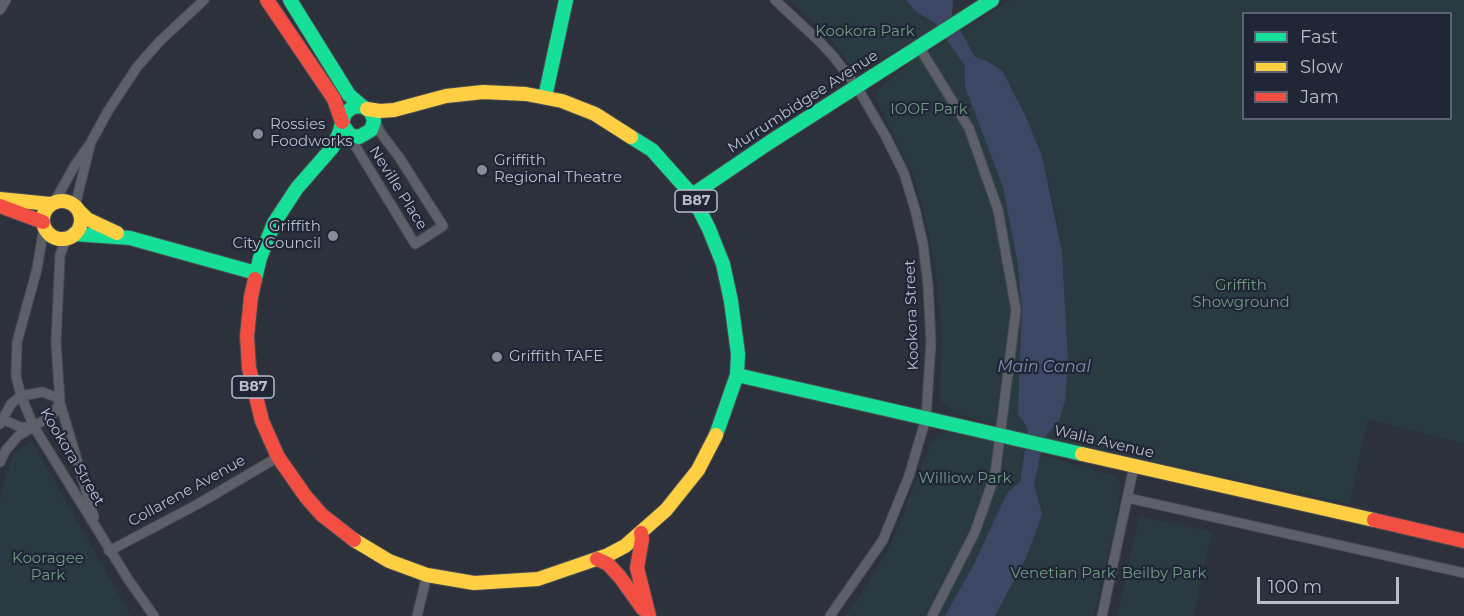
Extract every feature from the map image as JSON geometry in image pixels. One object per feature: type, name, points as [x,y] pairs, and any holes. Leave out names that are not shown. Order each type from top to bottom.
[{"type":"main road","points":[[267,0],[337,105],[344,126],[355,137],[368,134],[373,126],[367,111],[349,95],[290,0]]},
{"type":"main road","points":[[545,97],[566,0]]},
{"type":"main road","name":"Murrumbidgee Avenue","points":[[692,195],[770,142],[992,0]]},
{"type":"main road","points":[[306,57],[319,48]]},
{"type":"main road","name":"B87","points":[[483,92],[545,97],[582,108],[615,125],[652,150],[692,195],[723,264],[731,301],[738,354],[737,375],[725,412],[706,456],[687,486],[666,510],[625,546],[557,574],[518,582],[474,583],[427,575],[389,561],[345,535],[306,497],[278,457],[262,421],[247,357],[248,326],[256,273],[274,224],[297,188],[332,148],[344,126],[348,109],[367,111],[394,110],[446,96],[483,92]]},
{"type":"main road","points":[[0,200],[53,203],[66,201],[87,219],[130,238],[256,273]]},
{"type":"main road","points":[[43,225],[45,209],[53,203]]},
{"type":"main road","points":[[0,206],[43,225],[53,237],[130,238]]},
{"type":"main road","points":[[70,237],[81,224],[77,209]]},
{"type":"main road","name":"Walla Avenue","points":[[737,375],[1464,541]]},
{"type":"main road","points":[[640,533],[642,539],[637,568],[649,616]]},
{"type":"main road","points":[[597,559],[608,564],[620,577],[649,616]]},
{"type":"street","points":[[0,10],[6,0]]},
{"type":"street","points":[[53,203],[117,96],[148,52],[201,3],[213,0]]},
{"type":"street","name":"Kookora Street","points":[[775,0],[819,41],[857,87],[886,137],[904,173],[915,209],[923,244],[928,285],[931,342],[926,418],[909,476],[883,540],[830,616]]},
{"type":"street","points":[[920,47],[969,128],[998,210],[1016,310],[995,475],[975,532],[932,616]]},
{"type":"street","name":"Neville Place","points":[[344,126],[415,244],[443,226],[367,111]]},
{"type":"street","points":[[77,209],[78,189],[86,169],[90,144]]},
{"type":"street","name":"Kookora Street","points":[[43,225],[37,269],[17,342],[16,376],[21,396],[33,427],[96,525],[110,551],[154,616]]},
{"type":"street","name":"Kookora Street","points":[[70,237],[60,255],[56,342],[60,403],[96,525]]},
{"type":"street","points":[[0,462],[14,441],[51,416],[60,403],[56,397],[42,392],[21,396],[11,404],[1,421],[20,427],[33,427]]},
{"type":"street","name":"Collarene Avenue","points":[[110,551],[198,504],[278,457]]},
{"type":"street","points":[[1102,616],[1134,466]]},
{"type":"street","points":[[1128,498],[1464,573]]},
{"type":"street","points":[[417,616],[427,575]]},
{"type":"green space","name":"Kookora Park","points":[[790,0],[906,0],[915,11],[933,21],[937,27],[862,70],[856,70],[833,42]]},
{"type":"green space","name":"Griffith Showground","points":[[1010,0],[1464,0],[1464,444],[1368,419],[1349,504],[1044,438],[1050,431],[1062,251],[1056,214],[1042,156],[1026,117],[1003,72],[989,62],[975,57],[961,31]]},
{"type":"green space","name":"IOOF Park","points":[[947,40],[965,66],[965,87],[1003,187],[1017,260],[1022,308],[1022,423],[1028,430],[1027,436],[954,412],[942,403],[940,395],[942,329],[935,266],[925,218],[915,180],[875,97],[879,89],[916,58]]},
{"type":"green space","name":"Williow Park","points":[[948,432],[1024,446],[1020,483],[1007,493],[952,605],[945,616],[845,616],[885,555],[897,531],[930,444],[937,436]]},
{"type":"green space","name":"Kooragee Park","points":[[32,442],[131,616],[0,616],[0,498],[13,453]]},
{"type":"green space","name":"Venetian Park","points":[[1040,455],[1115,476],[1121,484],[1116,520],[1094,616],[995,616],[1026,558],[1040,521],[1042,513],[1034,485]]},
{"type":"green space","name":"Beilby Park","points":[[1139,516],[1212,532],[1193,616],[1117,616]]},
{"type":"water","name":"Main Canal","points":[[906,0],[953,0],[952,15],[975,57],[989,62],[1003,72],[1026,117],[1042,156],[1062,251],[1068,363],[1065,401],[1059,421],[1044,438],[1034,485],[1042,513],[1040,521],[1026,558],[995,616],[945,616],[974,564],[1007,493],[1020,482],[1028,430],[1018,413],[1022,308],[1017,260],[1003,187],[965,87],[965,66],[935,23],[915,11]]},
{"type":"traffic: fast","points":[[290,0],[349,95],[362,106]]},
{"type":"traffic: fast","points":[[545,97],[566,0]]},
{"type":"traffic: fast","points":[[692,195],[770,142],[992,0]]},
{"type":"traffic: fast","points":[[255,279],[260,258],[274,223],[297,188],[332,148],[345,113],[353,107],[362,106],[371,112],[374,121],[371,130],[359,137],[350,135],[342,124]]},
{"type":"traffic: fast","points":[[631,137],[652,150],[692,195],[723,264],[731,301],[738,354],[737,375],[716,435]]},
{"type":"traffic: fast","points":[[74,234],[130,238],[256,273]]},
{"type":"traffic: fast","points":[[737,375],[1082,454]]},
{"type":"traffic: slow","points":[[367,109],[394,110],[446,96],[483,92],[526,94],[562,101],[595,114],[631,137]]},
{"type":"traffic: slow","points":[[0,199],[50,204]]},
{"type":"traffic: slow","points":[[62,201],[76,206],[81,220],[76,234],[62,239],[48,234],[43,220],[48,206],[62,201]]},
{"type":"traffic: slow","points":[[80,212],[87,219],[117,233]]},
{"type":"traffic: slow","points":[[354,540],[389,561],[427,575],[474,583],[538,579],[608,555],[625,546],[666,510],[698,470],[716,435]]},
{"type":"traffic: slow","points":[[1082,454],[1374,520]]},
{"type":"traffic: jam","points":[[267,0],[334,99],[342,122]]},
{"type":"traffic: jam","points":[[0,206],[43,222]]},
{"type":"traffic: jam","points":[[255,279],[247,336],[249,368],[262,421],[278,457],[306,497],[322,515],[354,540]]},
{"type":"traffic: jam","points":[[1374,520],[1464,541]]},
{"type":"traffic: jam","points":[[641,533],[637,568],[649,616]]},
{"type":"traffic: jam","points":[[597,559],[608,564],[620,577],[643,609]]},
{"type":"place","name":"Rossies Foodworks","points":[[258,134]]},
{"type":"place","name":"Griffith Regional Theatre","points":[[482,170]]},
{"type":"place","name":"Griffith City Council","points":[[333,236]]},
{"type":"place","name":"Griffith TAFE","points":[[497,357]]}]
